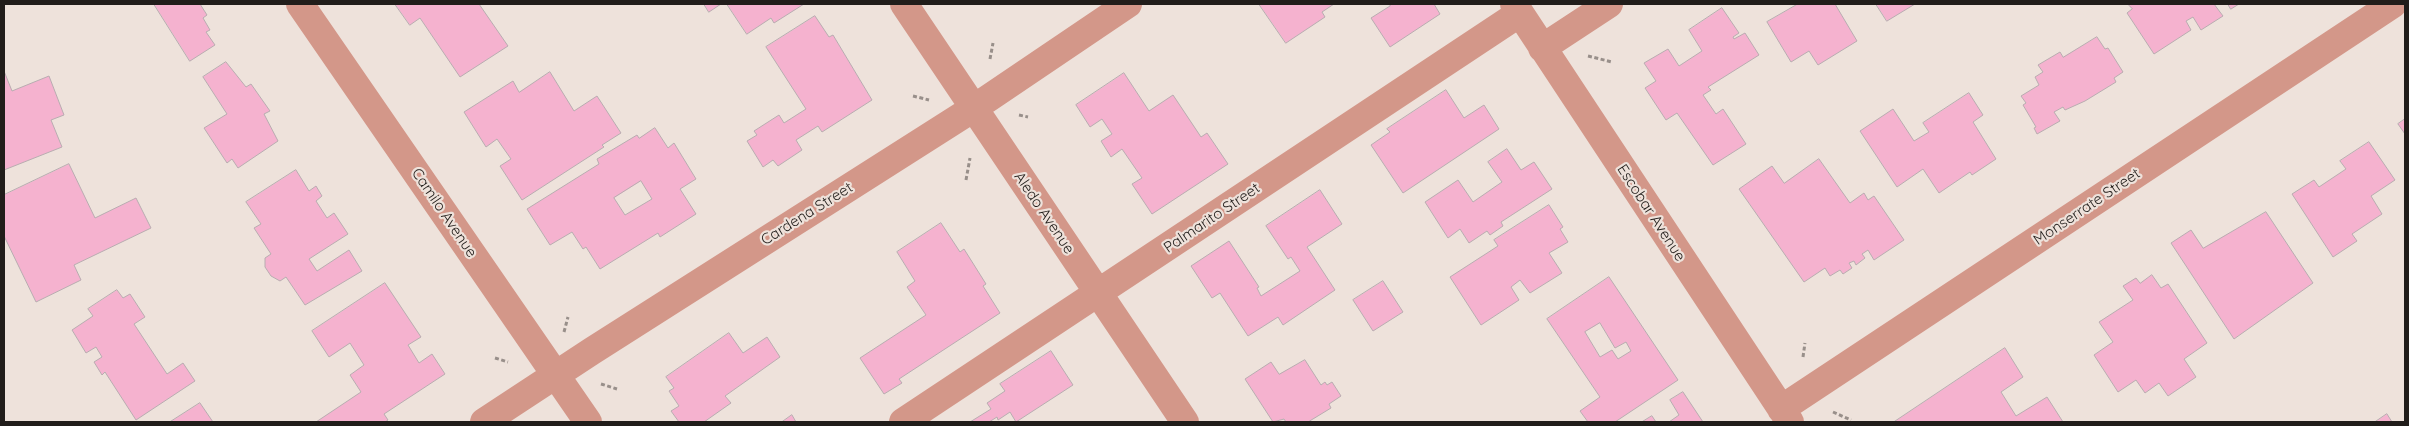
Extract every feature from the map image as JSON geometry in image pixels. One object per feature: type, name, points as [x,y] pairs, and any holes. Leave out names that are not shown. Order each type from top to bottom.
[{"type":"street","name":"Camilo Avenue","points":[[300,4],[588,422]]},
{"type":"street","name":"Aledo Avenue","points":[[904,4],[1185,422]]},
{"type":"street","name":"Cardena Street","points":[[484,422],[556,374],[974,108],[1128,4]]},
{"type":"street","points":[[1542,48],[1609,4]]},
{"type":"street","name":"Monserrate Street","points":[[1786,416],[2393,4]]},
{"type":"street","name":"Escobar Avenue","points":[[1517,8],[1786,416]]},
{"type":"street","name":"Palmarito Street","points":[[903,422],[1098,294],[1517,8]]},
{"type":"path","points":[[1588,56],[1612,62]]},
{"type":"path","points":[[913,96],[933,101]]},
{"type":"path","points":[[966,180],[972,149]]},
{"type":"path","points":[[563,338],[568,317]]},
{"type":"path","points":[[592,380],[617,389]]},
{"type":"path","points":[[1825,408],[1851,420]]},
{"type":"building","points":[[154,4],[200,4],[207,15],[203,18],[210,30],[206,32],[215,45],[190,61]]},
{"type":"building","points":[[395,4],[479,4],[508,46],[460,77],[420,18],[410,25]]},
{"type":"building","points":[[704,4],[721,4],[709,12]]},
{"type":"building","points":[[727,4],[804,4],[774,23],[771,18],[747,34]]},
{"type":"building","points":[[1259,4],[1334,4],[1322,12],[1325,17],[1286,43]]},
{"type":"building","points":[[1389,4],[1434,4],[1440,14],[1390,47],[1371,18],[1390,6]]},
{"type":"building","points":[[1798,4],[1835,4],[1857,41],[1818,65],[1809,51],[1791,62],[1767,22]]},
{"type":"building","points":[[1876,4],[1915,4],[1887,21]]},
{"type":"building","points":[[2128,4],[2214,4],[2223,16],[2201,30],[2193,17],[2186,21],[2191,30],[2154,54],[2127,13],[2132,9]]},
{"type":"building","points":[[2228,4],[2239,4],[2231,9]]},
{"type":"building","points":[[1722,8],[1739,33],[1733,37],[1734,39],[1745,33],[1759,55],[1708,87],[1711,90],[1703,95],[1716,114],[1723,109],[1746,144],[1713,165],[1677,113],[1666,120],[1645,88],[1656,81],[1644,63],[1668,49],[1679,66],[1702,51],[1689,30]]},
{"type":"building","points":[[815,16],[829,37],[833,35],[872,100],[822,132],[818,126],[796,140],[802,150],[778,166],[773,160],[763,167],[747,141],[757,135],[754,131],[779,115],[784,123],[806,109],[766,47]]},
{"type":"building","points":[[2097,37],[2105,49],[2108,48],[2123,72],[2114,78],[2116,82],[2085,101],[2065,110],[2063,107],[2054,112],[2060,121],[2037,134],[2034,128],[2036,127],[2023,105],[2026,103],[2021,96],[2039,85],[2035,77],[2043,72],[2038,65],[2060,52],[2063,57]]},
{"type":"building","points":[[226,62],[246,87],[251,84],[270,111],[264,114],[278,141],[238,168],[232,159],[227,163],[204,128],[227,114],[203,77]]},
{"type":"building","points":[[4,71],[12,91],[49,76],[64,115],[51,120],[62,147],[4,170]]},
{"type":"building","points":[[550,72],[574,111],[597,96],[621,133],[602,145],[604,147],[522,200],[500,166],[511,159],[497,139],[486,147],[464,112],[513,81],[519,92]]},
{"type":"building","points":[[1124,73],[1149,111],[1173,95],[1201,137],[1207,133],[1228,164],[1152,214],[1132,184],[1142,178],[1122,149],[1111,157],[1101,141],[1112,134],[1102,119],[1090,127],[1076,105]]},
{"type":"building","points":[[1446,90],[1464,118],[1484,105],[1499,129],[1403,193],[1371,145],[1390,132],[1387,129]]},
{"type":"building","points":[[1969,93],[1983,115],[1973,122],[1996,159],[1972,175],[1970,172],[1939,193],[1923,169],[1897,187],[1860,131],[1893,109],[1914,141],[1929,132],[1923,123]]},
{"type":"building","points":[[2405,119],[2405,134],[2398,124]]},
{"type":"building","points":[[655,128],[668,148],[674,143],[696,179],[680,189],[696,214],[660,237],[658,233],[600,269],[586,247],[583,249],[572,232],[550,245],[527,209],[599,164],[597,159],[637,135],[639,138]],"holes":[[[641,181],[652,199],[625,215],[614,198]]]},
{"type":"building","points":[[2369,142],[2395,180],[2371,196],[2382,214],[2352,234],[2357,241],[2333,257],[2292,194],[2314,180],[2319,187],[2346,169],[2340,161]]},
{"type":"building","points":[[1507,149],[1521,170],[1534,162],[1552,189],[1501,222],[1503,226],[1490,235],[1487,231],[1469,243],[1460,229],[1448,238],[1425,202],[1458,180],[1473,202],[1502,182],[1488,162]]},
{"type":"building","points":[[1819,159],[1850,203],[1864,193],[1868,200],[1874,196],[1904,240],[1874,260],[1868,250],[1862,254],[1865,258],[1856,265],[1854,261],[1849,263],[1852,268],[1843,274],[1840,270],[1830,276],[1825,268],[1804,282],[1739,189],[1772,166],[1784,183]]},
{"type":"building","points":[[69,164],[95,218],[136,198],[151,228],[74,265],[81,280],[36,302],[4,236],[4,195]]},
{"type":"building","points":[[296,170],[309,191],[316,186],[322,196],[316,201],[327,218],[334,213],[348,234],[309,259],[317,271],[349,250],[362,271],[305,305],[286,277],[280,281],[271,276],[265,267],[265,258],[271,254],[254,228],[261,224],[246,202]]},
{"type":"building","points":[[1320,190],[1342,224],[1307,247],[1335,290],[1283,325],[1278,317],[1248,336],[1220,293],[1212,298],[1191,266],[1229,241],[1259,287],[1257,288],[1261,296],[1300,271],[1291,257],[1288,259],[1266,226]]},
{"type":"building","points":[[1549,205],[1563,227],[1560,229],[1568,242],[1549,253],[1562,273],[1530,293],[1520,280],[1511,287],[1519,300],[1481,325],[1450,277],[1498,246],[1494,240]]},
{"type":"building","points":[[2266,212],[2313,283],[2234,339],[2171,243],[2191,230],[2203,248]]},
{"type":"building","points":[[941,223],[960,252],[964,249],[986,284],[983,286],[1000,313],[899,379],[902,383],[884,394],[860,358],[926,315],[907,287],[915,281],[897,252]]},
{"type":"building","points":[[2152,275],[2161,288],[2168,284],[2207,343],[2184,359],[2196,377],[2168,396],[2159,383],[2145,393],[2136,380],[2118,392],[2094,355],[2113,342],[2099,322],[2133,300],[2123,286],[2136,278],[2140,283]]},
{"type":"building","points":[[1609,277],[1678,380],[1615,422],[1588,422],[1580,411],[1600,397],[1547,319]],"holes":[[[1600,323],[1615,348],[1626,342],[1631,351],[1618,359],[1612,350],[1600,357],[1585,332]]]},
{"type":"building","points":[[1383,281],[1403,312],[1373,331],[1353,300]]},
{"type":"building","points":[[385,283],[421,337],[408,345],[419,363],[432,354],[445,374],[384,414],[388,420],[385,422],[316,422],[361,392],[350,375],[364,365],[350,343],[329,357],[312,331]]},
{"type":"building","points":[[117,290],[123,298],[130,294],[145,317],[134,324],[167,374],[183,363],[195,381],[136,420],[105,372],[102,375],[94,362],[102,357],[96,347],[86,353],[72,330],[93,316],[88,309]]},
{"type":"building","points":[[729,333],[743,353],[767,337],[780,357],[725,396],[731,403],[704,422],[679,422],[671,411],[679,406],[669,391],[674,388],[666,377]]},
{"type":"building","points":[[2005,348],[2023,377],[2001,392],[2016,416],[2047,397],[2063,422],[1894,422]]},
{"type":"building","points":[[1051,351],[1073,385],[1016,422],[1010,412],[998,420],[997,417],[989,422],[970,422],[991,409],[987,403],[1005,391],[1000,384]]},
{"type":"building","points":[[1305,360],[1321,385],[1325,382],[1327,385],[1332,382],[1341,396],[1329,404],[1331,408],[1308,422],[1286,422],[1284,419],[1273,422],[1245,379],[1271,362],[1279,374]]},
{"type":"building","points":[[1683,392],[1703,422],[1669,422],[1679,415],[1670,400]]},
{"type":"building","points":[[200,403],[213,422],[170,422]]},
{"type":"building","points":[[2387,414],[2392,422],[2375,422]]},
{"type":"building","points":[[792,415],[796,422],[782,422]]},
{"type":"building","points":[[1652,416],[1656,422],[1642,422]]}]
